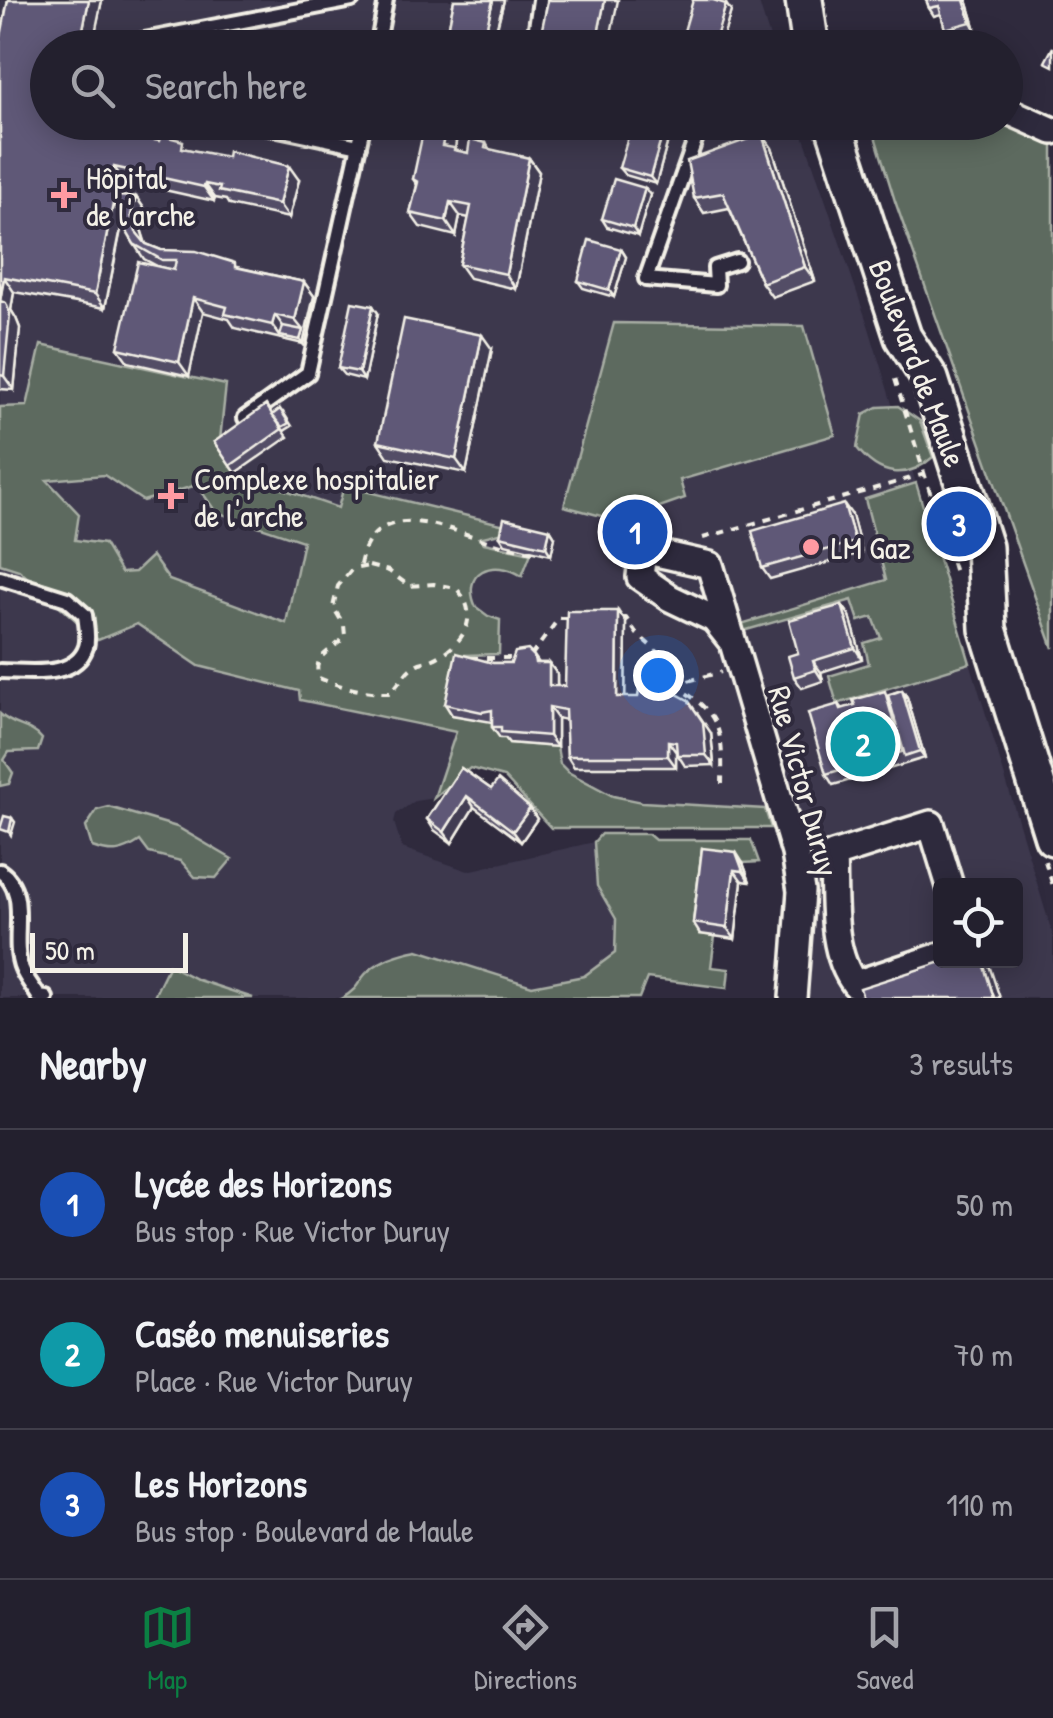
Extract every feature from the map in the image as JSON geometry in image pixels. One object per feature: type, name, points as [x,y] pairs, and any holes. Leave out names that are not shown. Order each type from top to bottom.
[{"type":"main road","points":[[804,0],[808,30]]},
{"type":"main road","name":"Boulevard de Maule","points":[[839,140],[902,337],[930,379],[984,546],[988,629],[1053,837]]},
{"type":"street","points":[[1023,118],[1053,132]]},
{"type":"street","points":[[710,565],[643,550],[640,576],[670,598],[714,619],[736,655]]},
{"type":"street","name":"Rue Victor Duruy","points":[[710,565],[795,853],[802,890],[792,998]]},
{"type":"street","points":[[933,958],[854,984],[839,946],[833,855],[931,824],[948,878]]},
{"type":"lane","points":[[196,30],[352,0]]},
{"type":"lane","points":[[380,30],[386,0]]},
{"type":"lane","points":[[536,30],[540,0]]},
{"type":"lane","points":[[330,140],[359,146]]},
{"type":"lane","points":[[244,418],[308,373],[360,140]]},
{"type":"lane","points":[[695,140],[646,278],[716,285],[715,268],[738,261]]},
{"type":"lane","points":[[0,578],[67,599],[85,615],[87,645],[77,663],[57,671],[0,671]]},
{"type":"lane","points":[[0,871],[7,876],[18,898],[21,968],[39,997],[46,998]]},
{"type":"path","points":[[710,565],[702,538],[926,474]]},
{"type":"path","points":[[360,567],[365,548],[377,534],[396,523],[417,520],[533,552]]},
{"type":"path","points":[[360,567],[389,571],[409,586],[434,584],[456,588],[467,599],[471,616],[469,628],[448,650],[413,666],[388,692],[364,692],[319,678],[318,659],[345,636],[344,625],[333,606],[334,596],[352,569],[360,567]]},
{"type":"path","points":[[464,658],[530,659],[558,618],[576,618]]},
{"type":"path","points":[[609,618],[626,618],[636,634],[690,680]]},
{"type":"path","points":[[448,650],[455,656]]},
{"type":"path","points":[[722,784],[722,745],[716,720],[704,705],[672,685],[690,680],[736,655]]},
{"type":"shaded area","name":"Complexe hospitalier de l'arche","points":[[0,0],[758,0],[768,30],[30,30],[30,140],[805,140],[869,328],[1053,936],[1053,998],[779,998],[792,896],[771,829],[551,828],[504,777],[470,768],[434,798],[415,801],[396,814],[394,822],[402,848],[468,871],[594,842],[610,863],[636,998],[0,998]]},
{"type":"green space","points":[[1023,132],[1053,146],[1053,648],[876,140],[1023,140]]},
{"type":"green space","points":[[614,323],[804,326],[835,435],[680,480],[685,498],[620,521],[564,506]]},
{"type":"green space","points":[[41,345],[226,385],[219,449],[236,473],[338,508],[344,486],[509,526],[508,531],[479,538],[484,543],[531,553],[522,576],[511,570],[490,568],[482,571],[472,585],[476,607],[500,620],[499,654],[465,655],[453,715],[490,720],[509,738],[509,743],[557,747],[560,764],[568,772],[613,796],[642,802],[765,809],[771,828],[551,828],[504,777],[470,768],[434,798],[456,732],[300,700],[299,691],[199,666],[137,624],[98,640],[19,570],[0,564],[0,407],[27,406]],"holes":[[[104,475],[143,501],[197,485],[216,512],[303,541],[286,623],[169,580],[152,556],[135,572],[121,573],[104,544],[75,540],[79,514],[47,480]]]},
{"type":"green space","points":[[898,406],[920,421],[933,457],[913,470],[893,472],[874,465],[857,448],[864,414],[878,407]]},
{"type":"green space","points":[[916,483],[970,663],[837,704],[829,676],[869,664],[864,643],[881,638],[873,617],[859,621],[852,600],[743,631],[741,624],[886,580],[865,499]]},
{"type":"green space","points":[[0,714],[42,739],[38,751],[9,752],[4,760],[13,773],[9,784],[0,786]]},
{"type":"green space","points":[[109,807],[177,827],[232,859],[216,878],[195,877],[181,861],[149,853],[140,841],[117,851],[92,847],[86,827],[97,810]]},
{"type":"green space","points":[[601,834],[648,834],[655,840],[751,840],[759,862],[743,863],[700,934],[715,936],[711,967],[729,969],[727,988],[647,978],[639,998],[342,998],[376,965],[418,950],[532,986],[584,976],[615,953],[616,919],[597,886],[594,842]]},
{"type":"green space","points":[[169,965],[198,980],[253,998],[153,998]]},
{"type":"building","name":"Hôpital de l'arche","points":[[8,0],[89,0],[83,30],[30,30],[30,140],[179,140],[183,141],[182,148],[227,157],[228,151],[289,166],[279,204],[219,191],[220,187],[114,167],[111,177],[119,178],[116,196],[136,197],[131,215],[136,232],[146,244],[161,250],[196,251],[235,263],[235,267],[304,282],[295,320],[275,315],[272,325],[225,314],[227,307],[193,298],[179,362],[118,348],[138,262],[174,270],[176,260],[162,260],[134,244],[124,227],[121,205],[113,204],[95,294],[4,277],[0,300],[0,42]]},
{"type":"building","points":[[454,0],[493,0],[486,30],[448,30]]},
{"type":"building","points":[[548,0],[605,0],[599,30],[542,30]]},
{"type":"building","points":[[693,0],[726,4],[718,30],[684,30]]},
{"type":"building","points":[[926,0],[964,0],[971,22],[945,29],[939,6],[929,8]]},
{"type":"building","points":[[1053,47],[1053,66],[1045,62]]},
{"type":"building","points":[[421,140],[443,140],[442,146],[468,153],[470,140],[474,140],[486,143],[485,148],[529,158],[506,274],[459,264],[471,206],[450,202],[446,221],[410,213],[418,182],[413,179]]},
{"type":"building","points":[[627,140],[661,140],[650,177],[619,168]]},
{"type":"building","points":[[745,140],[764,140],[805,267],[762,283],[723,193],[694,198],[687,161]]},
{"type":"building","points":[[614,179],[645,188],[633,228],[602,219]]},
{"type":"building","points":[[589,240],[621,249],[609,290],[578,281]]},
{"type":"building","points":[[0,301],[6,303],[10,314],[4,376],[0,375]]},
{"type":"building","points":[[352,302],[373,306],[359,372],[338,368]]},
{"type":"building","points":[[404,319],[482,335],[456,459],[378,442]]},
{"type":"building","points":[[283,326],[303,330],[300,340],[280,336]]},
{"type":"building","points":[[266,405],[282,429],[230,466],[214,442]]},
{"type":"building","points":[[280,409],[289,423],[282,427],[272,415]]},
{"type":"building","name":"LM Gaz","points":[[844,504],[855,542],[762,568],[752,531]]},
{"type":"building","points":[[504,518],[550,529],[546,547],[500,536]]},
{"type":"building","points":[[842,605],[855,648],[813,661],[816,670],[794,677],[788,656],[798,653],[789,620]]},
{"type":"building","points":[[567,611],[618,611],[617,697],[638,697],[639,689],[675,693],[688,700],[703,722],[706,755],[677,755],[676,742],[668,741],[668,756],[567,756],[565,710],[549,707],[549,736],[501,732],[501,727],[492,727],[492,710],[482,712],[445,704],[456,653],[493,663],[511,663],[515,652],[528,650],[535,663],[549,663],[549,686],[565,686]]},
{"type":"building","points":[[902,690],[920,751],[905,756],[888,695]]},
{"type":"building","points":[[885,691],[902,752],[871,761],[870,756],[856,760],[857,765],[826,774],[808,713],[839,704],[841,709],[855,705],[853,700]]},
{"type":"building","points":[[461,768],[491,789],[498,780],[530,808],[513,831],[467,796],[444,832],[427,819]]},
{"type":"building","points":[[4,816],[12,818],[9,832],[0,829]]},
{"type":"building","points":[[702,848],[736,852],[743,871],[734,870],[727,928],[693,923]]},
{"type":"building","points":[[933,965],[933,968],[985,968],[994,998],[863,998],[860,988]]},
{"type":"place","name":"Hôpital de l'arche","points":[[64,195]]},
{"type":"place","name":"Complexe hospitalier de l'arche","points":[[171,496]]},
{"type":"place","name":"Les Horizons","points":[[959,524]]},
{"type":"place","name":"Lycée des Horizons","points":[[635,532]]},
{"type":"place","name":"LM Gaz","points":[[811,547]]},
{"type":"place","name":"Caséo menuiseries","points":[[863,744]]}]
